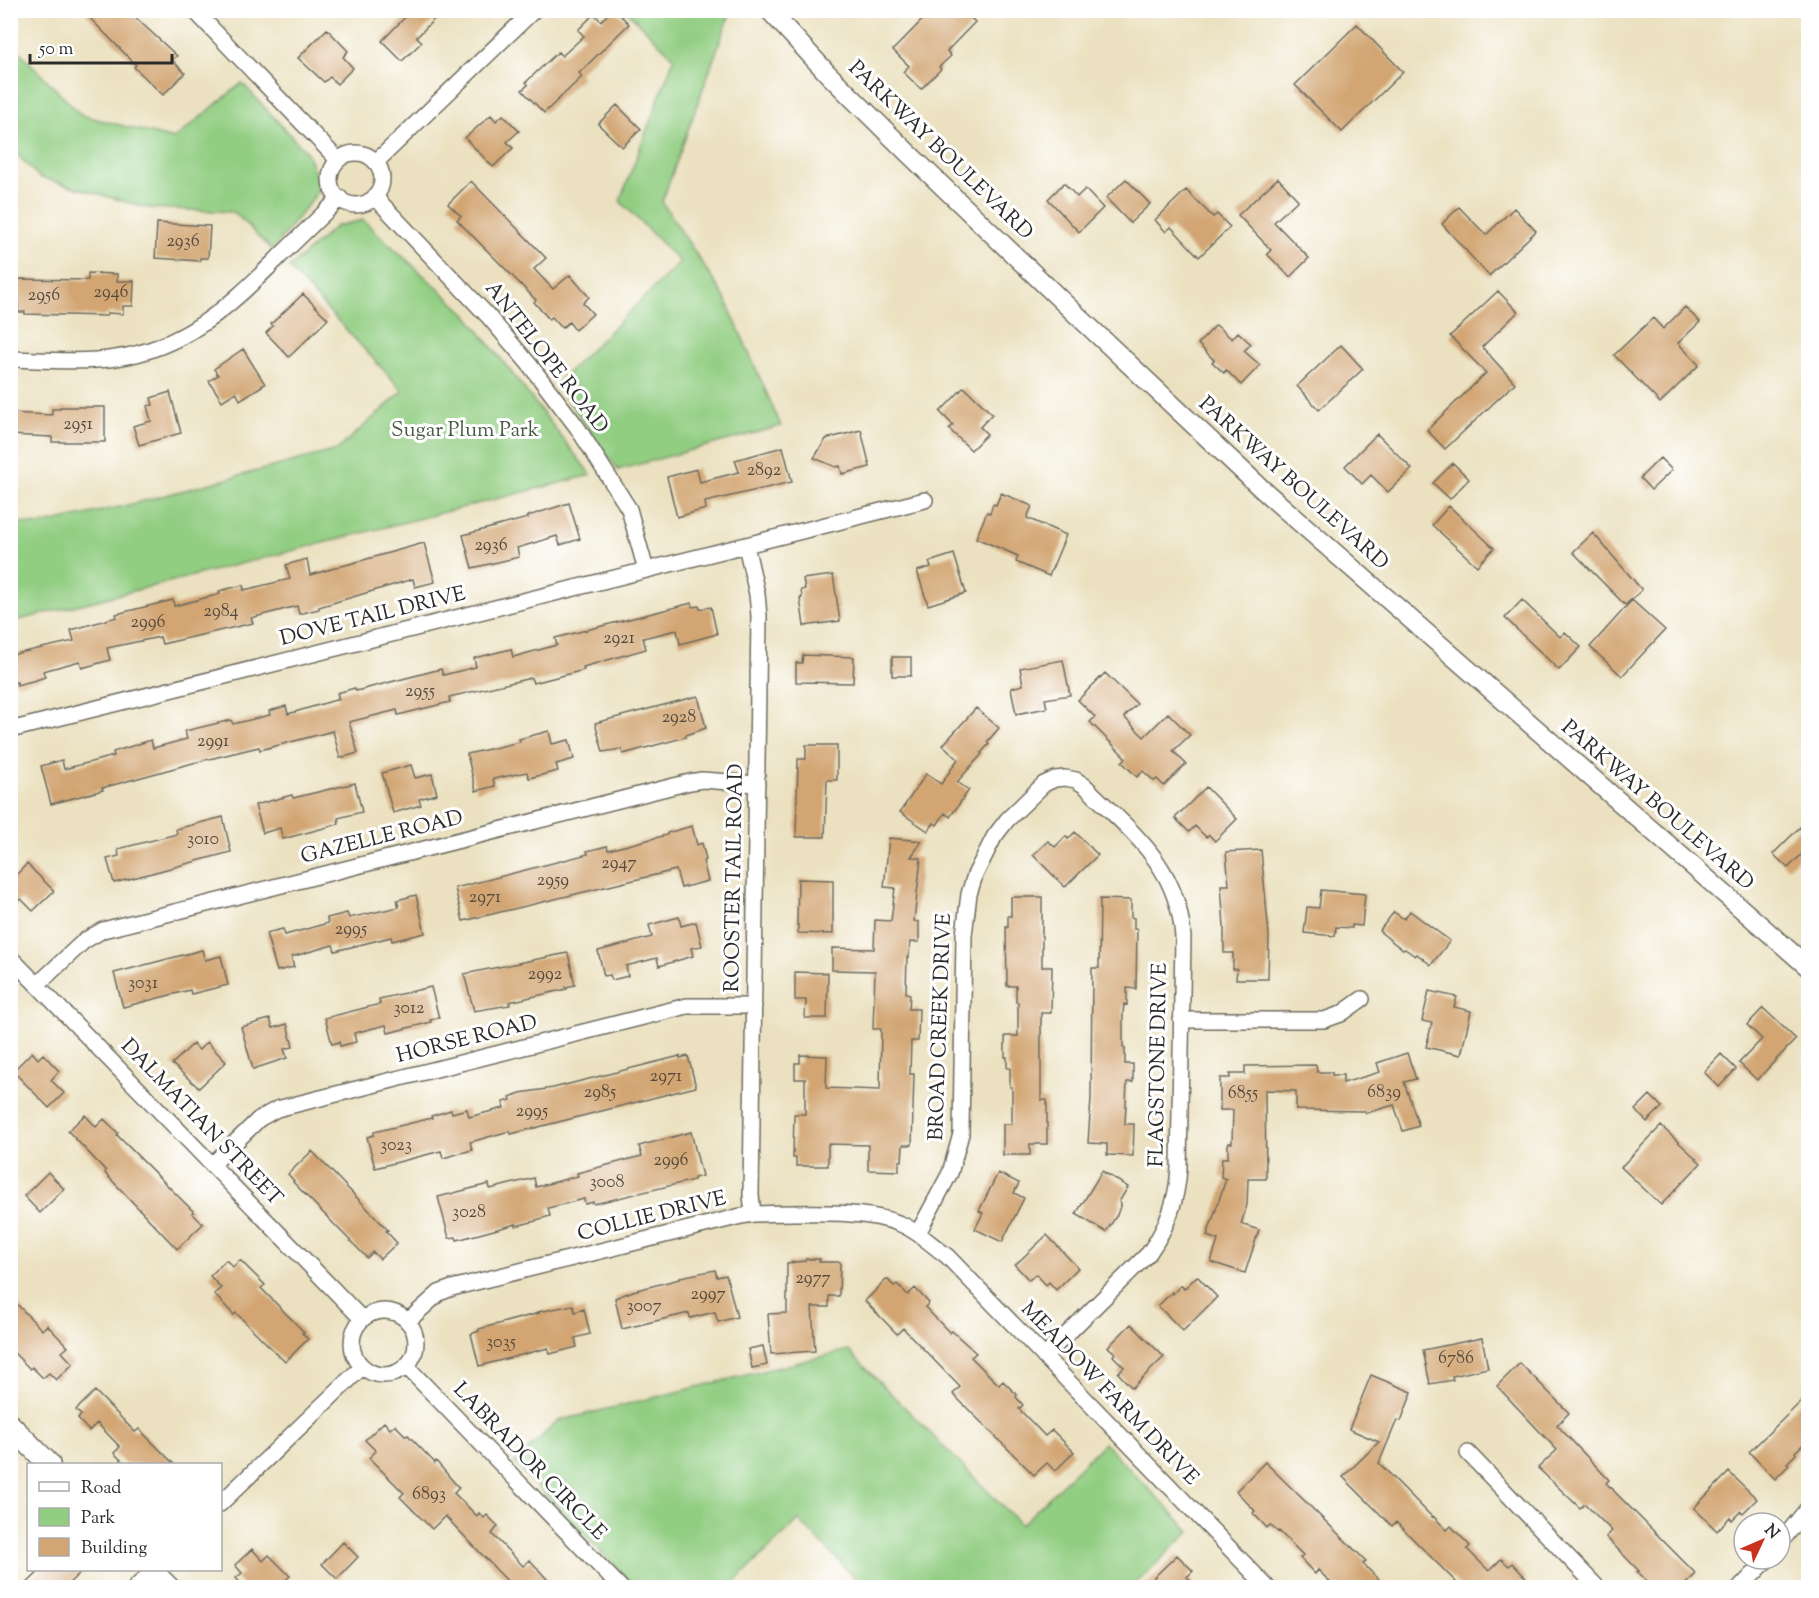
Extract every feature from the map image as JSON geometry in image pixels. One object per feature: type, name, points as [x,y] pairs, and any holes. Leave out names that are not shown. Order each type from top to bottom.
[{"type":"main road","points":[[10,1425],[48,1463]]},
{"type":"main road","points":[[153,1571],[169,1587]]},
{"type":"street","points":[[194,10],[338,160]]},
{"type":"street","points":[[376,162],[534,10]]},
{"type":"street","name":"PARKWAY BOULEVARD","points":[[769,10],[828,74],[908,153],[1263,490],[1809,967]]},
{"type":"street","points":[[355,153],[366,155],[376,162],[382,176],[381,185],[375,197],[362,204],[353,205],[346,203],[333,191],[330,182],[333,167],[338,160],[355,153]]},
{"type":"street","name":"ANTELOPE ROAD","points":[[375,197],[488,316],[529,364],[577,427],[625,501],[646,570]]},
{"type":"street","points":[[10,359],[92,361],[143,352],[175,340],[212,319],[232,303],[340,198]]},
{"type":"street","name":"DOVE TAIL DRIVE","points":[[10,730],[925,500]]},
{"type":"street","name":"ROOSTER TAIL ROAD","points":[[746,545],[759,605],[751,1195],[753,1214]]},
{"type":"street","name":"FLAGSTONE DRIVE","points":[[1044,1357],[1149,1253],[1168,1221],[1178,1186],[1182,920],[1178,903],[1168,878],[1148,850],[1085,786],[1071,778],[1059,778]]},
{"type":"street","name":"BROAD CREEK DRIVE","points":[[918,1233],[950,1173],[961,1134],[964,935],[965,915],[972,884],[983,856],[1006,820],[1044,784],[1059,778]]},
{"type":"street","name":"GAZELLE ROAD","points":[[38,985],[84,941],[104,930],[690,782],[757,784]]},
{"type":"street","name":"DALMATIAN STREET","points":[[10,957],[362,1319]]},
{"type":"street","points":[[1181,1020],[1324,1020],[1341,1014],[1362,999]]},
{"type":"street","name":"HORSE ROAD","points":[[212,1165],[259,1119],[277,1109],[687,1006],[754,1006]]},
{"type":"street","name":"COLLIE DRIVE","points":[[408,1321],[439,1293],[452,1288],[753,1214],[868,1215],[891,1221],[918,1233]]},
{"type":"street","name":"MEADOW FARM DRIVE","points":[[918,1233],[947,1256],[1268,1587]]},
{"type":"street","points":[[391,1311],[408,1321],[416,1339],[416,1349],[407,1366],[399,1372],[389,1376],[378,1376],[369,1372],[354,1357],[351,1347],[352,1336],[362,1319],[371,1313],[391,1311]]},
{"type":"street","points":[[222,1502],[362,1366]]},
{"type":"street","name":"LABRADOR CIRCLE","points":[[407,1366],[621,1587]]},
{"type":"street","points":[[1468,1454],[1598,1587]]},
{"type":"street","points":[[1792,1529],[1809,1508]]},
{"type":"street","points":[[135,1587],[151,1571]]},
{"type":"street","points":[[1740,1587],[1756,1571]]},
{"type":"green space","points":[[627,11],[731,11],[662,202],[725,298],[781,426],[618,470],[556,384],[680,262],[620,201],[674,58]]},
{"type":"green space","points":[[11,43],[81,115],[174,139],[242,83],[307,153],[321,188],[272,250],[234,212],[148,208],[39,177],[11,148]]},
{"type":"green space","name":"Sugar Plum Park","points":[[363,220],[467,315],[591,475],[11,622],[11,522],[39,525],[124,506],[337,450],[403,391],[289,268],[336,226]]},
{"type":"green space","points":[[848,1350],[1021,1525],[1104,1443],[1190,1531],[1132,1587],[865,1588],[799,1520],[729,1587],[636,1587],[514,1463],[558,1421]]},
{"type":"building","points":[[82,10],[144,10],[136,18],[177,56],[172,60],[185,73],[163,95]]},
{"type":"building","points":[[412,10],[443,10],[417,37],[422,42],[402,61],[382,41]]},
{"type":"building","points":[[612,10],[615,10],[629,24],[579,73],[582,77],[544,113],[522,90],[528,85],[526,82],[558,52],[562,56],[584,36],[578,30],[594,14],[601,21]]},
{"type":"building","points":[[932,10],[963,10],[975,22],[947,51],[951,56],[921,89],[903,72],[909,66],[893,50]]},
{"type":"building","points":[[1357,24],[1403,72],[1342,132],[1295,85]]},
{"type":"building","points":[[327,29],[348,51],[343,57],[353,68],[337,84],[330,77],[324,82],[298,58]]},
{"type":"building","points":[[617,105],[641,129],[622,147],[598,124]]},
{"type":"building","points":[[491,115],[496,121],[503,115],[519,131],[507,142],[513,148],[493,167],[465,138]]},
{"type":"building","points":[[1278,178],[1298,200],[1274,222],[1309,258],[1290,277],[1267,254],[1271,250],[1238,215]]},
{"type":"building","points":[[1126,179],[1150,204],[1130,223],[1106,198]]},
{"type":"building","points":[[471,181],[546,258],[534,269],[553,289],[570,275],[589,297],[583,303],[593,314],[575,330],[569,322],[562,328],[552,317],[549,319],[534,302],[536,300],[457,220],[461,216],[448,204]]},
{"type":"building","points":[[1064,183],[1077,197],[1085,189],[1103,208],[1079,232],[1048,199]]},
{"type":"building","points":[[1186,190],[1213,217],[1217,214],[1230,227],[1199,257],[1171,227],[1166,232],[1155,220]]},
{"type":"building","points":[[1459,207],[1486,235],[1514,208],[1536,231],[1489,276],[1442,224]]},
{"type":"building","points":[[157,223],[210,226],[208,258],[200,258],[200,261],[155,258]]},
{"type":"building","points":[[88,273],[117,274],[117,281],[134,281],[133,306],[123,306],[123,314],[108,313],[107,316],[18,312],[18,279],[88,280]]},
{"type":"building","points":[[1498,291],[1518,312],[1482,347],[1515,383],[1445,449],[1427,430],[1486,373],[1450,336]]},
{"type":"building","points":[[303,294],[328,319],[289,357],[266,333],[273,326],[271,324]]},
{"type":"building","points":[[1685,307],[1700,322],[1678,343],[1699,365],[1660,403],[1614,355],[1653,318],[1663,329]]},
{"type":"building","points":[[1216,325],[1232,339],[1238,332],[1251,344],[1244,351],[1260,365],[1241,385],[1226,370],[1224,373],[1212,362],[1214,360],[1198,344]]},
{"type":"building","points":[[1341,345],[1363,369],[1319,410],[1297,386]]},
{"type":"building","points":[[243,349],[265,384],[240,400],[236,392],[222,401],[209,381],[218,375],[214,369]]},
{"type":"building","points":[[964,387],[992,414],[980,427],[987,434],[971,450],[949,429],[953,425],[940,412]]},
{"type":"building","points":[[170,392],[181,433],[139,445],[133,426],[151,421],[147,406],[153,405],[151,398]]},
{"type":"building","points":[[60,407],[105,407],[105,442],[52,442],[52,437],[10,435],[10,413],[52,415],[52,409],[60,409]]},
{"type":"building","points":[[861,430],[870,467],[842,474],[840,466],[836,467],[814,458],[826,439]]},
{"type":"building","points":[[1377,434],[1412,469],[1388,492],[1371,475],[1362,484],[1345,466]]},
{"type":"building","points":[[783,447],[792,482],[705,502],[706,509],[677,517],[667,477],[697,469],[700,482],[739,472],[735,460]]},
{"type":"building","points":[[1660,458],[1672,470],[1651,490],[1640,478]]},
{"type":"building","points":[[1453,463],[1469,479],[1450,499],[1433,483]]},
{"type":"building","points":[[1001,493],[1032,506],[1027,518],[1066,535],[1049,576],[1016,562],[1018,556],[976,538],[987,512],[990,513],[993,504],[996,505]]},
{"type":"building","points":[[569,503],[580,539],[560,545],[557,536],[517,548],[519,557],[472,568],[463,535],[528,518],[528,516]]},
{"type":"building","points":[[1449,506],[1494,548],[1477,566],[1432,525]]},
{"type":"building","points":[[1593,533],[1642,590],[1625,605],[1573,552]]},
{"type":"building","points":[[424,543],[435,582],[415,587],[413,579],[299,614],[297,606],[251,618],[253,623],[162,644],[160,637],[107,648],[110,660],[82,668],[80,661],[43,671],[45,677],[36,680],[17,685],[17,682],[10,684],[10,655],[74,641],[71,630],[117,617],[116,614],[173,600],[174,606],[220,594],[219,591],[243,585],[244,590],[290,579],[286,565],[307,559],[310,575]]},
{"type":"building","points":[[954,554],[966,593],[928,605],[917,571],[931,567],[929,562]]},
{"type":"building","points":[[833,575],[840,621],[804,626],[800,598],[802,598],[801,590],[805,589],[803,579]]},
{"type":"building","points":[[1522,600],[1560,637],[1565,632],[1581,647],[1559,670],[1505,618]]},
{"type":"building","points":[[1632,600],[1665,630],[1622,676],[1590,647]]},
{"type":"building","points":[[692,603],[693,607],[699,606],[700,609],[711,607],[717,634],[680,644],[677,630],[643,638],[646,649],[583,667],[584,670],[533,683],[531,678],[449,697],[450,702],[398,715],[397,710],[349,722],[358,753],[340,758],[333,731],[260,750],[259,747],[193,763],[51,804],[41,766],[62,760],[64,769],[114,756],[113,752],[151,740],[153,748],[187,739],[185,731],[231,720],[233,724],[270,715],[269,711],[286,706],[288,714],[339,699],[337,693],[355,688],[356,691],[441,669],[443,675],[476,667],[474,658],[511,649],[513,657],[557,645],[555,638]]},
{"type":"building","points":[[803,655],[854,657],[853,683],[796,682],[796,663],[802,663]]},
{"type":"building","points":[[892,657],[911,657],[911,676],[892,676]]},
{"type":"building","points":[[1063,660],[1070,695],[1045,699],[1047,708],[1016,714],[1011,688],[1023,685],[1020,668]]},
{"type":"building","points":[[1105,673],[1137,704],[1124,717],[1144,737],[1168,713],[1190,735],[1173,751],[1186,764],[1164,786],[1143,771],[1137,777],[1122,762],[1126,758],[1090,722],[1095,717],[1078,700]]},
{"type":"building","points":[[698,696],[706,728],[686,735],[686,737],[623,754],[621,749],[603,752],[595,723]]},
{"type":"building","points":[[976,708],[999,728],[987,742],[989,744],[982,754],[957,782],[969,790],[950,817],[945,813],[937,825],[934,823],[928,831],[900,812],[926,774],[941,784],[958,759],[943,745]]},
{"type":"building","points":[[549,731],[552,744],[569,740],[574,759],[556,764],[558,771],[529,778],[527,772],[493,779],[495,786],[476,791],[467,754],[520,742],[519,739]]},
{"type":"building","points":[[806,745],[837,745],[837,780],[827,780],[825,837],[796,837],[798,759],[806,759]]},
{"type":"building","points":[[411,765],[415,778],[432,774],[437,794],[419,799],[421,805],[393,813],[382,773]]},
{"type":"building","points":[[355,783],[362,812],[338,818],[339,824],[283,839],[280,828],[263,833],[255,805],[292,795],[293,798]]},
{"type":"building","points":[[1206,787],[1237,819],[1215,841],[1209,835],[1206,837],[1195,826],[1189,832],[1175,818]]},
{"type":"building","points":[[223,817],[231,852],[114,883],[107,859],[119,856],[118,849],[177,834],[176,829]]},
{"type":"building","points":[[692,826],[697,845],[702,843],[706,860],[703,861],[708,881],[681,888],[676,870],[463,921],[455,888],[588,854],[587,851],[607,846],[608,850]]},
{"type":"building","points":[[1800,827],[1809,836],[1809,847],[1788,868],[1773,854]]},
{"type":"building","points":[[1075,832],[1098,855],[1065,887],[1033,855],[1048,841],[1055,847],[1066,836],[1068,839]]},
{"type":"building","points":[[889,838],[922,841],[911,857],[921,858],[914,921],[919,922],[919,942],[910,942],[909,957],[907,957],[906,993],[910,994],[909,1009],[919,1009],[918,1041],[911,1041],[910,1074],[914,1074],[912,1145],[903,1145],[899,1171],[868,1170],[868,1145],[828,1144],[828,1166],[796,1166],[796,1158],[793,1158],[794,1114],[805,1114],[805,1079],[795,1079],[795,1063],[800,1063],[800,1055],[827,1056],[826,1088],[880,1090],[881,1029],[873,1029],[875,971],[832,970],[832,948],[874,949],[875,920],[891,921],[895,888],[884,887]]},
{"type":"building","points":[[1261,850],[1269,935],[1268,979],[1236,979],[1237,969],[1233,969],[1233,953],[1224,953],[1221,885],[1229,885],[1226,852]]},
{"type":"building","points":[[27,864],[54,891],[33,911],[21,899],[10,909],[10,881]]},
{"type":"building","points":[[798,879],[833,880],[833,934],[798,933]]},
{"type":"building","points":[[1321,890],[1365,894],[1362,926],[1336,927],[1335,936],[1304,933],[1307,907],[1319,908]]},
{"type":"building","points":[[416,895],[425,933],[392,941],[391,937],[335,951],[333,945],[291,957],[294,967],[277,971],[266,933],[283,929],[285,935],[328,923],[327,918],[347,913],[349,918],[399,907],[397,900]]},
{"type":"building","points":[[1011,897],[1042,897],[1042,967],[1052,967],[1051,1013],[1041,1013],[1041,1100],[1047,1100],[1047,1144],[1030,1144],[1030,1155],[1003,1155],[1003,1124],[1012,1124],[1012,1087],[1010,1087],[1010,1068],[1007,1068],[1007,1057],[1005,1057],[1005,1036],[1018,1036],[1016,986],[1007,986],[1006,927],[1008,927],[1008,916],[1011,916]]},
{"type":"building","points":[[1100,899],[1131,900],[1131,917],[1134,918],[1134,929],[1137,929],[1136,989],[1127,988],[1127,1005],[1124,1004],[1123,1014],[1125,1064],[1133,1064],[1133,1082],[1127,1082],[1125,1124],[1134,1124],[1133,1156],[1107,1155],[1107,1144],[1088,1143],[1091,1099],[1092,968],[1099,968]]},
{"type":"building","points":[[1410,911],[1450,941],[1431,965],[1417,954],[1415,956],[1403,950],[1379,931],[1394,912],[1404,919]]},
{"type":"building","points":[[679,917],[681,926],[696,922],[702,946],[691,948],[693,956],[659,966],[657,958],[626,966],[628,976],[612,980],[610,975],[604,976],[598,951],[652,937],[649,925]]},
{"type":"building","points":[[202,950],[205,960],[221,956],[228,985],[191,994],[190,990],[123,1007],[114,973]]},
{"type":"building","points":[[568,953],[575,985],[566,987],[567,989],[509,1002],[510,1005],[474,1011],[464,974]]},
{"type":"building","points":[[795,972],[828,973],[827,1018],[805,1018],[806,1000],[795,1000]]},
{"type":"building","points":[[431,987],[439,1018],[388,1033],[386,1025],[354,1033],[356,1042],[340,1046],[339,1042],[332,1044],[325,1018],[380,1004],[379,999]]},
{"type":"building","points":[[1429,991],[1457,997],[1454,1007],[1471,1011],[1461,1055],[1426,1047],[1432,1023],[1422,1021]]},
{"type":"building","points":[[1763,1008],[1796,1039],[1757,1080],[1739,1063],[1762,1039],[1747,1025]]},
{"type":"building","points":[[270,1019],[273,1028],[287,1024],[293,1047],[284,1049],[287,1058],[253,1069],[241,1027]]},
{"type":"building","points":[[207,1042],[226,1062],[199,1088],[172,1064],[193,1044],[199,1050]]},
{"type":"building","points":[[32,1052],[38,1059],[43,1054],[59,1071],[51,1080],[64,1093],[49,1108],[13,1071]]},
{"type":"building","points":[[1407,1053],[1416,1079],[1404,1082],[1419,1126],[1403,1131],[1394,1105],[1366,1113],[1365,1111],[1296,1110],[1296,1091],[1265,1090],[1266,1179],[1248,1179],[1247,1205],[1241,1224],[1259,1230],[1245,1273],[1211,1262],[1218,1240],[1207,1236],[1226,1179],[1221,1177],[1222,1158],[1228,1158],[1228,1143],[1232,1143],[1233,1110],[1220,1110],[1220,1078],[1230,1078],[1230,1074],[1245,1074],[1245,1066],[1316,1065],[1317,1072],[1343,1075],[1343,1083],[1380,1072],[1377,1063]]},
{"type":"building","points":[[1721,1054],[1736,1069],[1719,1087],[1704,1072]]},
{"type":"building","points":[[680,1056],[680,1058],[688,1056],[696,1087],[511,1134],[510,1131],[470,1142],[472,1150],[443,1158],[441,1151],[375,1168],[367,1137],[374,1135],[374,1132],[432,1118],[431,1116],[451,1110],[452,1113],[467,1109],[469,1117],[504,1108],[503,1102],[511,1100],[510,1097],[520,1093],[553,1088]]},
{"type":"building","points":[[1650,1095],[1662,1107],[1647,1122],[1635,1110]]},
{"type":"building","points":[[85,1115],[96,1127],[104,1119],[203,1224],[177,1249],[68,1131]]},
{"type":"building","points":[[1661,1126],[1701,1163],[1661,1205],[1621,1167]]},
{"type":"building","points":[[691,1132],[702,1176],[694,1180],[594,1204],[593,1202],[585,1204],[584,1199],[548,1208],[550,1216],[536,1221],[457,1240],[456,1237],[449,1238],[438,1197],[489,1184],[490,1189],[534,1178],[536,1187],[578,1176],[577,1173],[642,1156],[639,1146]]},
{"type":"building","points":[[312,1151],[388,1230],[386,1231],[397,1243],[380,1259],[373,1252],[367,1258],[293,1182],[288,1174]]},
{"type":"building","points":[[1102,1171],[1128,1187],[1119,1202],[1121,1204],[1117,1215],[1106,1232],[1076,1214]]},
{"type":"building","points":[[48,1172],[64,1189],[40,1213],[24,1196]]},
{"type":"building","points":[[998,1173],[1019,1183],[1014,1193],[1024,1198],[1002,1242],[975,1229],[983,1213],[979,1211]]},
{"type":"building","points":[[1047,1235],[1078,1268],[1056,1290],[1049,1282],[1046,1285],[1036,1274],[1029,1280],[1015,1265]]},
{"type":"building","points":[[820,1259],[819,1262],[840,1262],[839,1296],[829,1296],[829,1307],[812,1307],[815,1351],[771,1354],[768,1314],[787,1313],[787,1263]]},
{"type":"building","points":[[226,1260],[233,1267],[240,1260],[265,1285],[261,1288],[304,1332],[302,1333],[308,1339],[285,1362],[214,1294],[221,1288],[210,1276]]},
{"type":"building","points":[[715,1270],[717,1277],[726,1275],[737,1317],[718,1322],[715,1312],[690,1318],[689,1313],[622,1329],[615,1298],[680,1279],[680,1277]]},
{"type":"building","points":[[1197,1276],[1217,1297],[1183,1331],[1158,1306],[1181,1285],[1184,1289]]},
{"type":"building","points":[[887,1279],[894,1286],[897,1284],[908,1295],[915,1288],[929,1303],[925,1307],[950,1333],[952,1331],[976,1353],[971,1357],[999,1385],[1003,1381],[1017,1395],[1016,1397],[1023,1405],[1019,1409],[1045,1436],[1052,1430],[1074,1452],[1055,1471],[1047,1463],[1034,1475],[953,1394],[960,1387],[903,1328],[897,1334],[865,1301]]},
{"type":"building","points":[[10,1297],[42,1330],[47,1325],[68,1347],[62,1352],[73,1364],[56,1380],[49,1373],[43,1378],[32,1367],[30,1369],[10,1349]]},
{"type":"building","points":[[573,1305],[575,1312],[584,1309],[590,1334],[575,1338],[577,1347],[550,1354],[548,1348],[479,1366],[471,1334],[479,1329],[538,1312]]},
{"type":"building","points":[[1131,1324],[1164,1357],[1132,1388],[1118,1373],[1124,1367],[1108,1347]]},
{"type":"building","points":[[1482,1338],[1488,1368],[1452,1376],[1453,1380],[1430,1384],[1423,1350]]},
{"type":"building","points":[[763,1346],[767,1365],[752,1368],[748,1349]]},
{"type":"building","points":[[1520,1363],[1569,1413],[1557,1425],[1609,1480],[1606,1483],[1696,1574],[1682,1587],[1652,1587],[1606,1537],[1612,1531],[1585,1504],[1580,1508],[1538,1468],[1557,1450],[1497,1386]]},
{"type":"building","points":[[1371,1375],[1412,1392],[1401,1421],[1397,1420],[1379,1463],[1432,1517],[1447,1530],[1451,1526],[1470,1546],[1467,1549],[1489,1571],[1501,1559],[1509,1566],[1512,1563],[1526,1578],[1518,1587],[1461,1587],[1396,1522],[1392,1526],[1343,1477],[1379,1442],[1349,1429]]},
{"type":"building","points":[[95,1391],[135,1432],[139,1429],[173,1463],[124,1463],[114,1453],[120,1447],[97,1423],[89,1431],[78,1419],[81,1415],[76,1410]]},
{"type":"building","points":[[1809,1394],[1809,1439],[1795,1452],[1796,1454],[1787,1463],[1789,1465],[1775,1479],[1749,1452]]},
{"type":"building","points":[[384,1422],[390,1429],[395,1425],[435,1463],[436,1461],[459,1488],[454,1493],[477,1516],[479,1513],[484,1518],[487,1515],[498,1526],[492,1534],[523,1566],[530,1560],[554,1587],[513,1587],[445,1516],[432,1529],[400,1497],[404,1493],[369,1458],[376,1451],[365,1440]]},
{"type":"building","points":[[1265,1462],[1366,1561],[1363,1564],[1387,1587],[1335,1587],[1318,1570],[1315,1574],[1300,1558],[1303,1555],[1279,1531],[1270,1525],[1267,1528],[1236,1491]]},
{"type":"building","points":[[1729,1472],[1757,1499],[1745,1511],[1732,1511],[1732,1520],[1730,1517],[1717,1531],[1694,1508]]},
{"type":"building","points":[[343,1542],[358,1557],[337,1579],[322,1564]]},
{"type":"building","points":[[252,1549],[263,1561],[269,1555],[290,1576],[278,1587],[244,1587],[236,1578],[242,1573],[235,1565]]},
{"type":"building","points":[[1177,1555],[1193,1571],[1187,1577],[1197,1587],[1144,1587]]},
{"type":"building","points":[[40,1571],[82,1571],[65,1587],[23,1587]]}]
